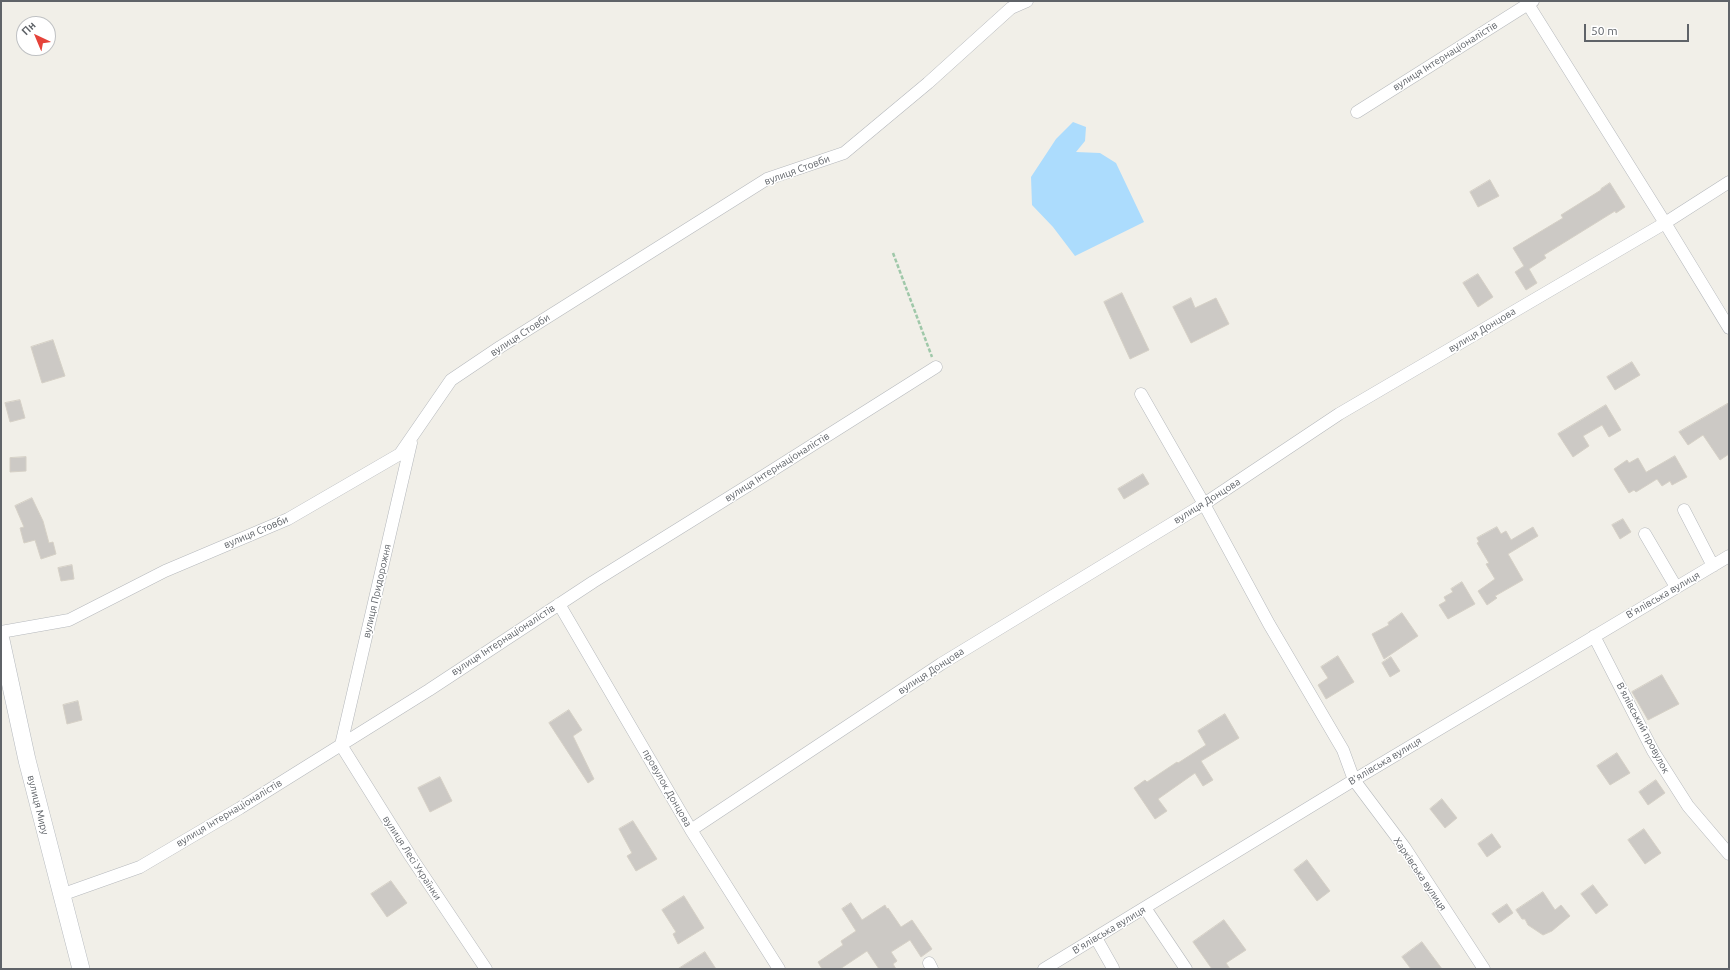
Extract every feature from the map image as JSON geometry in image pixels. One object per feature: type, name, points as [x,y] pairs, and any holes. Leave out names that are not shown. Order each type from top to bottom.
[{"type":"street","name":"вулиця Стовби","points":[[1,632],[69,620],[165,571],[288,519],[400,454],[451,380],[506,343],[767,179],[844,152],[928,83],[1011,8],[1027,1]]},
{"type":"street","name":"вулиця Інтернаціоналістів","points":[[1356,112],[1529,2]]},
{"type":"street","points":[[1529,2],[1729,328]]},
{"type":"street","name":"вулиця Донцова","points":[[691,830],[941,664],[1204,504],[1340,414],[1665,223],[1729,182]]},
{"type":"street","name":"вулиця Інтернаціоналістів","points":[[61,895],[140,867],[429,690],[559,604],[936,367]]},
{"type":"street","name":"Харківська вулиця","points":[[1140,394],[1204,504],[1269,624],[1343,750],[1354,780],[1405,848],[1484,969]]},
{"type":"street","name":"вулиця Придорожня","points":[[341,745],[412,436]]},
{"type":"street","points":[[1684,510],[1713,566]]},
{"type":"street","points":[[1645,534],[1676,587]]},
{"type":"street","name":"В’ялівська вулиця","points":[[1044,969],[1354,780],[1729,556]]},
{"type":"street","name":"провулок Донцова","points":[[559,604],[691,830],[779,969]]},
{"type":"street","name":"В'ялівський провулок","points":[[1594,636],[1657,757],[1688,806],[1729,854]]},
{"type":"street","name":"вулиця Миру","points":[[1,640],[27,760],[81,969]]},
{"type":"street","name":"вулиця Лесі Українки","points":[[341,745],[411,857],[486,969]]},
{"type":"street","points":[[1145,908],[1186,969]]},
{"type":"street","points":[[1096,938],[1113,968]]},
{"type":"path","points":[[893,253],[936,367]]},
{"type":"water","points":[[1073,122],[1086,127],[1085,141],[1076,152],[1100,153],[1116,163],[1144,222],[1075,256],[1053,227],[1032,205],[1031,177],[1056,139]]},
{"type":"building","points":[[1490,180],[1499,196],[1478,207],[1470,192]]},
{"type":"building","points":[[1610,183],[1625,207],[1616,213],[1615,211],[1544,255],[1546,258],[1529,269],[1537,283],[1526,290],[1515,272],[1524,266],[1513,248],[1563,218],[1561,215]]},
{"type":"building","points":[[1478,274],[1493,297],[1478,307],[1463,283]]},
{"type":"building","points":[[1122,293],[1149,350],[1130,359],[1104,302]]},
{"type":"building","points":[[1191,298],[1195,308],[1216,298],[1229,324],[1191,343],[1173,307]]},
{"type":"building","points":[[53,340],[65,376],[42,383],[31,347]]},
{"type":"building","points":[[1632,362],[1640,375],[1615,390],[1607,377]]},
{"type":"building","points":[[20,400],[25,418],[10,422],[5,403]]},
{"type":"building","points":[[1729,403],[1729,454],[1720,460],[1703,435],[1688,445],[1679,432]]},
{"type":"building","points":[[1606,405],[1621,430],[1609,437],[1602,425],[1583,436],[1589,446],[1573,457],[1558,434]]},
{"type":"building","points":[[1675,456],[1687,477],[1672,485],[1670,481],[1662,486],[1657,479],[1636,492],[1634,490],[1629,493],[1614,469],[1627,460],[1629,463],[1638,458],[1646,472]]},
{"type":"building","points":[[26,457],[26,471],[10,472],[10,458]]},
{"type":"building","points":[[1143,474],[1149,484],[1124,499],[1118,489]]},
{"type":"building","points":[[32,498],[43,521],[49,543],[53,542],[56,554],[41,559],[35,540],[24,543],[20,528],[24,527],[15,506]]},
{"type":"building","points":[[1623,519],[1631,532],[1620,539],[1612,525]]},
{"type":"building","points":[[1497,527],[1501,534],[1506,531],[1511,540],[1533,527],[1538,536],[1508,554],[1523,580],[1495,596],[1497,598],[1487,605],[1478,591],[1495,579],[1486,564],[1489,563],[1477,543],[1479,542],[1477,538]]},
{"type":"building","points":[[72,565],[74,579],[61,581],[58,568]]},
{"type":"building","points":[[1462,582],[1475,604],[1448,619],[1439,605],[1446,601],[1444,597],[1453,592],[1451,589]]},
{"type":"building","points":[[1402,613],[1418,636],[1384,659],[1372,634],[1389,625],[1388,623]]},
{"type":"building","points":[[1338,656],[1354,682],[1326,699],[1318,685],[1328,678],[1321,667]]},
{"type":"building","points":[[1391,657],[1400,671],[1390,677],[1382,663]]},
{"type":"building","points":[[1662,675],[1679,704],[1648,720],[1632,692]]},
{"type":"building","points":[[78,701],[82,720],[67,724],[63,705]]},
{"type":"building","points":[[569,710],[582,730],[573,736],[594,779],[588,783],[549,723]]},
{"type":"building","points":[[1225,714],[1239,738],[1201,761],[1213,780],[1203,786],[1195,773],[1158,799],[1167,811],[1155,819],[1134,788],[1145,780],[1147,782],[1206,745],[1198,731]]},
{"type":"building","points":[[1617,753],[1630,773],[1610,785],[1597,766]]},
{"type":"building","points":[[440,777],[452,801],[430,812],[418,788]]},
{"type":"building","points":[[1656,780],[1665,793],[1648,805],[1639,792]]},
{"type":"building","points":[[1442,799],[1457,818],[1445,828],[1430,809]]},
{"type":"building","points":[[633,821],[657,859],[636,871],[627,856],[632,853],[619,829]]},
{"type":"building","points":[[1644,829],[1661,853],[1645,864],[1628,840]]},
{"type":"building","points":[[1492,834],[1501,847],[1487,857],[1478,844]]},
{"type":"building","points":[[1307,860],[1330,891],[1317,901],[1294,870]]},
{"type":"building","points":[[391,881],[407,903],[387,917],[371,894]]},
{"type":"building","points":[[1593,885],[1608,905],[1596,914],[1581,894]]},
{"type":"building","points":[[1543,892],[1555,910],[1561,905],[1570,916],[1552,931],[1543,935],[1528,925],[1525,919],[1522,919],[1516,910]]},
{"type":"building","points":[[684,896],[704,928],[678,944],[673,934],[676,932],[662,910]]},
{"type":"building","points":[[851,903],[862,920],[885,905],[901,927],[912,920],[932,949],[921,957],[910,940],[891,952],[897,961],[893,964],[896,969],[879,969],[867,951],[840,969],[822,969],[818,962],[843,945],[841,941],[856,931],[842,909]]},
{"type":"building","points":[[1507,904],[1513,913],[1499,923],[1492,914]]},
{"type":"building","points":[[1224,920],[1246,950],[1226,963],[1230,969],[1212,969],[1193,942]]},
{"type":"building","points":[[1422,942],[1442,969],[1411,969],[1402,957]]},
{"type":"building","points":[[705,952],[716,969],[678,969]]}]
